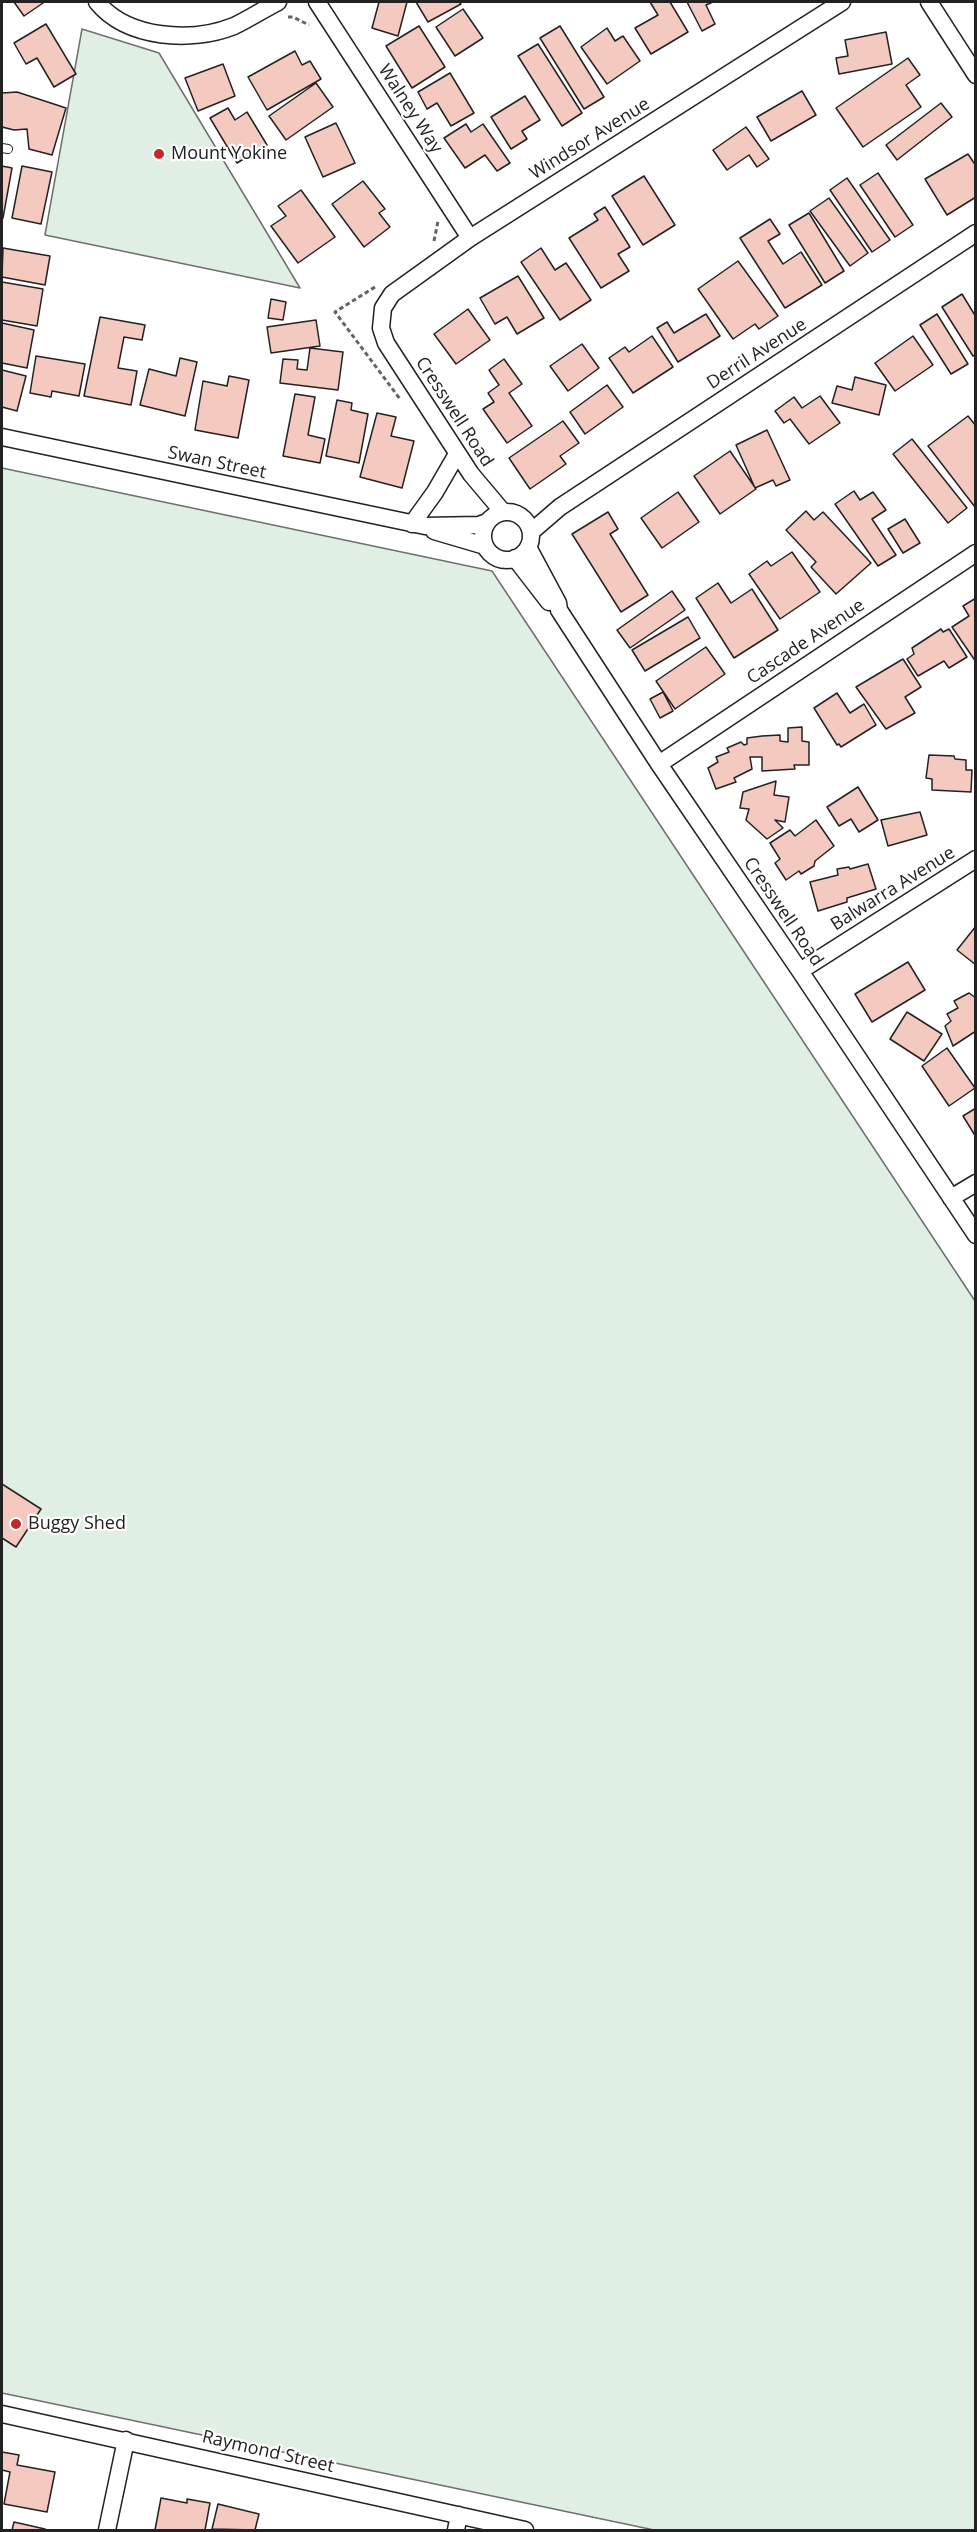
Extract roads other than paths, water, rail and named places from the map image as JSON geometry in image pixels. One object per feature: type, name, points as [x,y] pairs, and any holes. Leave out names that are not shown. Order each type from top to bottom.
[{"type":"street","points":[[98,2],[104,10],[129,26],[158,35],[196,35],[232,26],[278,2]]},
{"type":"street","name":"Walney Way","points":[[317,2],[470,238]]},
{"type":"street","name":"Windsor Avenue","points":[[381,328],[383,308],[392,294],[470,238],[842,2]]},
{"type":"street","points":[[929,2],[975,75]]},
{"type":"street","name":"Derril Avenue","points":[[527,532],[560,507],[975,233]]},
{"type":"street","name":"Cresswell Road","points":[[381,328],[386,343],[457,454],[483,491],[503,512]]},
{"type":"street","name":"Swan Street","points":[[2,437],[419,525],[435,532],[486,546]]},
{"type":"street","points":[[419,525],[457,454]]},
{"type":"street","points":[[503,512],[513,513],[527,532],[515,558],[501,559],[486,546],[483,534],[487,522],[503,512]]},
{"type":"street","name":"Swan Street","points":[[419,525],[479,525],[487,522]]},
{"type":"street","name":"Cresswell Road","points":[[527,532],[559,610],[659,764],[800,970],[975,1235]]},
{"type":"street","name":"Cascade Avenue","points":[[659,764],[975,553]]},
{"type":"street","name":"Cresswell Road","points":[[515,558],[551,605],[559,610]]},
{"type":"street","name":"Balwarra Avenue","points":[[800,970],[975,859]]},
{"type":"street","points":[[951,1198],[975,1183]]},
{"type":"street","name":"Raymond Street","points":[[2,2414],[126,2440],[458,2523],[525,2530]]},
{"type":"street","points":[[107,2530],[126,2440]]},
{"type":"place","name":"Mount Yokine","points":[[159,154]]},
{"type":"place","name":"Buggy Shed","points":[[16,1524]]}]
